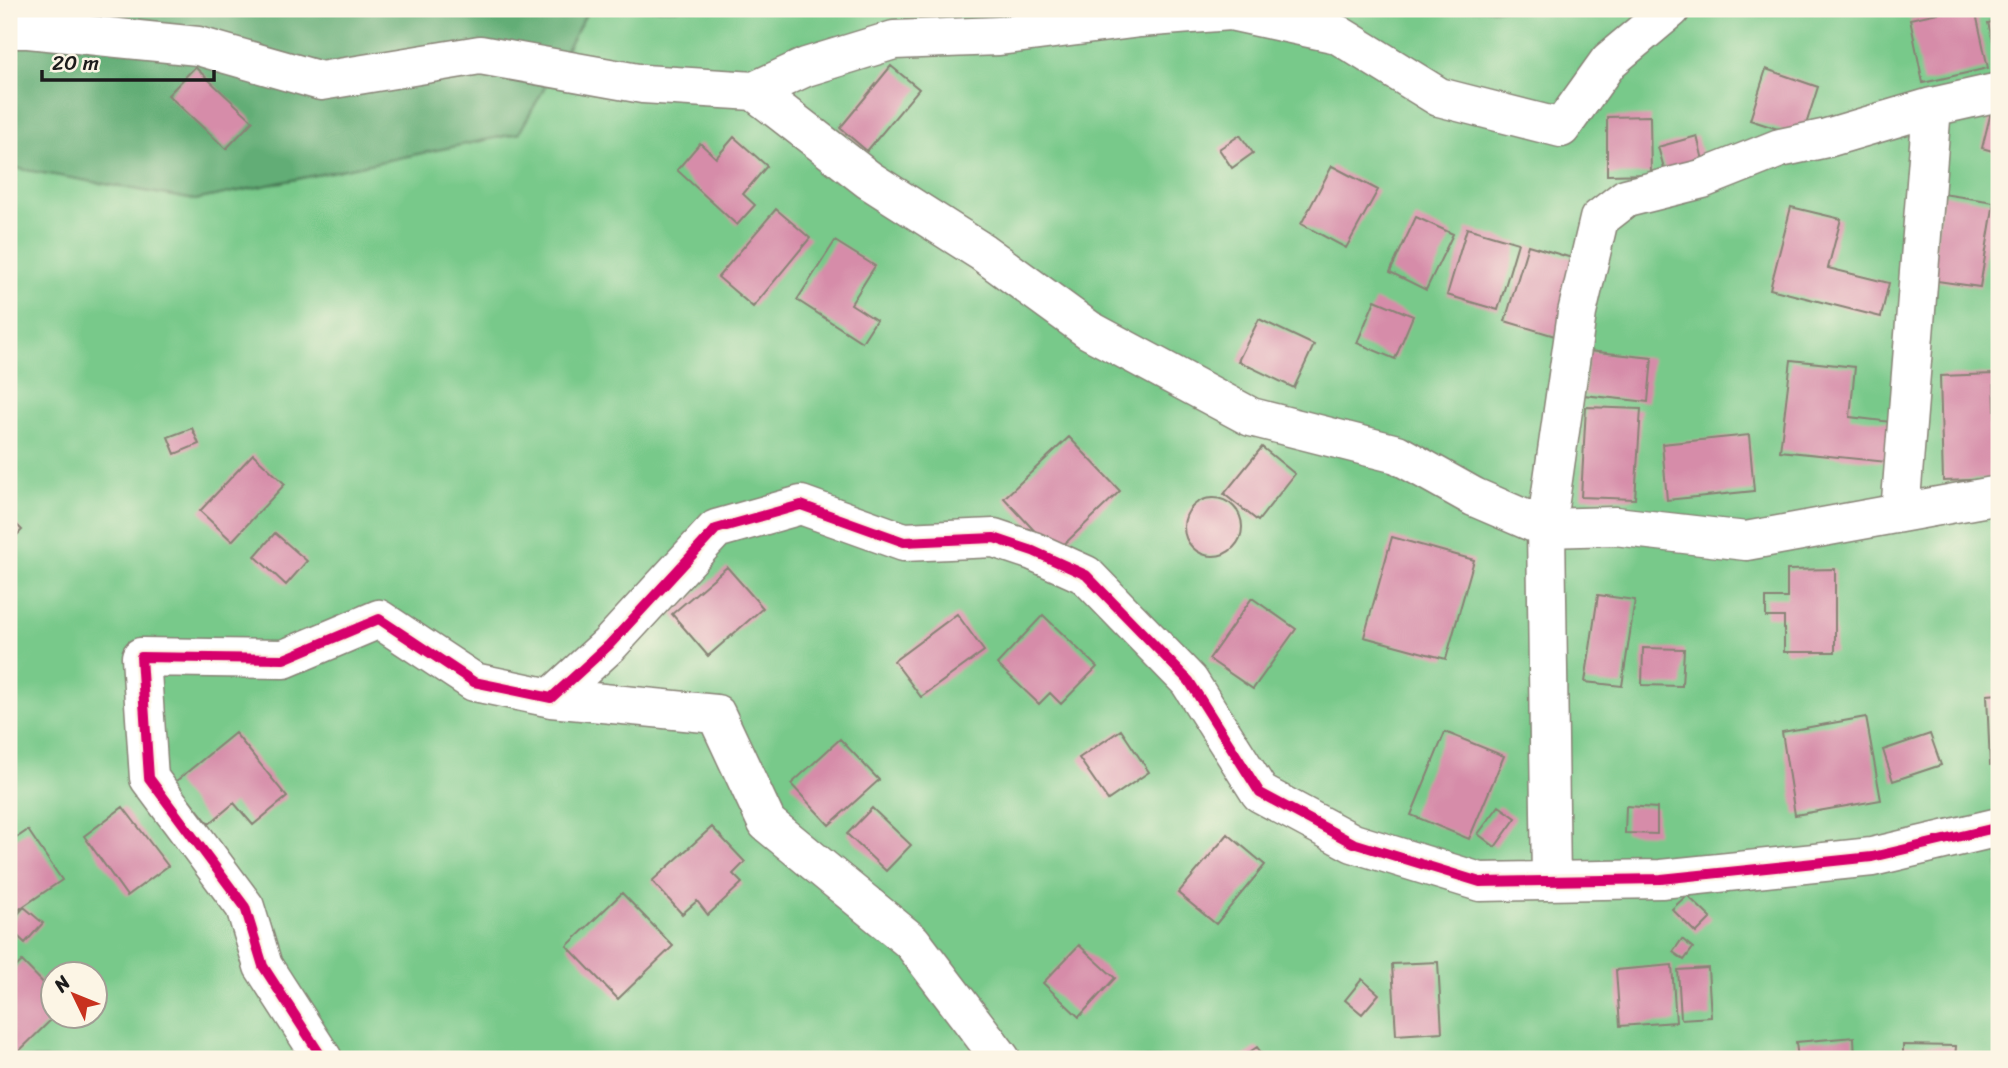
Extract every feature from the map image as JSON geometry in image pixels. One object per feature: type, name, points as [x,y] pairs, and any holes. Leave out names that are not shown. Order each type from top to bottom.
[{"type":"street","points":[[9,29],[198,46],[321,81],[480,55],[643,84],[754,90],[806,67],[894,40],[999,36],[1140,18],[1230,12],[1337,34],[1439,97],[1562,128],[1609,61],[1671,9]]},
{"type":"street","points":[[754,90],[869,180],[982,252],[1089,330],[1251,417],[1397,454],[1475,497],[1546,528],[1615,526],[1746,541],[1999,495]]},
{"type":"street","points":[[1551,881],[1546,528],[1577,313],[1599,219],[1626,198],[1702,178],[1780,148],[1999,92]]},
{"type":"street","points":[[1900,513],[1932,107]]},
{"type":"street","points":[[551,698],[609,645],[716,529],[801,505],[904,541],[994,538],[1033,551],[1086,575],[1189,681],[1260,793],[1353,843],[1480,882],[1661,879],[1871,857],[1999,827]]},
{"type":"street","points":[[323,1059],[263,966],[244,907],[149,778],[141,657],[284,659],[379,619],[474,682],[551,698],[716,713],[767,823],[912,942],[1001,1059]]},
{"type":"green space","points":[[9,9],[589,9],[519,133],[195,200],[9,167]]},
{"type":"green space","points":[[589,9],[1999,9],[1999,1059],[9,1059],[9,167],[195,200],[519,133]]},
{"type":"building","points":[[1956,9],[1975,9],[1988,68],[1923,83],[1910,19]]},
{"type":"building","points":[[1999,20],[1999,59],[1998,59],[1988,23]]},
{"type":"building","points":[[891,66],[919,89],[867,151],[840,128]]},
{"type":"building","points":[[195,67],[253,121],[226,149],[168,95]]},
{"type":"building","points":[[1766,69],[1818,87],[1802,137],[1750,120]]},
{"type":"building","points":[[1991,112],[1999,114],[1999,153],[1982,148]]},
{"type":"building","points":[[1650,116],[1651,174],[1607,175],[1607,117]]},
{"type":"building","points":[[1240,135],[1253,153],[1232,168],[1219,149]]},
{"type":"building","points":[[1697,136],[1704,164],[1666,175],[1658,147]]},
{"type":"building","points":[[734,137],[767,166],[743,194],[755,205],[737,225],[677,170],[700,143],[716,158]]},
{"type":"building","points":[[1332,166],[1378,190],[1346,248],[1301,224]]},
{"type":"building","points":[[1943,194],[1994,202],[1980,287],[1930,280]]},
{"type":"building","points":[[1791,207],[1841,219],[1828,268],[1889,283],[1881,317],[1770,289]]},
{"type":"building","points":[[776,209],[810,238],[753,307],[718,277]]},
{"type":"building","points":[[1416,217],[1453,234],[1426,290],[1390,272]]},
{"type":"building","points":[[1467,228],[1518,243],[1498,310],[1447,295]]},
{"type":"building","points":[[835,241],[875,266],[851,304],[876,320],[862,342],[797,300]]},
{"type":"building","points":[[1528,245],[1582,261],[1558,337],[1505,321]]},
{"type":"building","points":[[1375,300],[1413,316],[1395,359],[1357,343]]},
{"type":"building","points":[[1259,319],[1314,345],[1294,388],[1238,361]]},
{"type":"building","points":[[1589,351],[1652,358],[1648,402],[1584,395]]},
{"type":"building","points":[[1791,360],[1855,367],[1850,417],[1892,422],[1887,462],[1780,451]]},
{"type":"building","points":[[1994,374],[1997,479],[1943,481],[1940,376]]},
{"type":"building","points":[[1586,407],[1641,409],[1635,499],[1581,497]]},
{"type":"building","points":[[192,428],[199,444],[175,454],[168,437]]},
{"type":"building","points":[[1749,435],[1754,491],[1667,500],[1662,444]]},
{"type":"building","points":[[1069,437],[1120,491],[1055,553],[1004,498]]},
{"type":"building","points":[[1262,447],[1295,474],[1258,521],[1224,494]]},
{"type":"building","points":[[253,454],[285,484],[232,541],[200,511]]},
{"type":"building","points":[[1213,498],[1229,503],[1237,511],[1242,527],[1237,543],[1229,551],[1213,556],[1197,551],[1189,543],[1184,527],[1189,511],[1197,503]]},
{"type":"building","points":[[9,517],[22,530],[9,543]]},
{"type":"building","points":[[275,533],[307,561],[286,585],[255,556]]},
{"type":"building","points":[[1392,537],[1474,560],[1446,659],[1364,637]]},
{"type":"building","points":[[727,567],[763,608],[708,656],[672,614]]},
{"type":"building","points":[[1835,569],[1835,652],[1784,652],[1784,617],[1766,617],[1766,598],[1787,598],[1787,570]]},
{"type":"building","points":[[1598,595],[1635,600],[1622,686],[1585,682]]},
{"type":"building","points":[[1252,598],[1296,629],[1253,689],[1209,659]]},
{"type":"building","points":[[957,614],[984,651],[921,697],[894,661]]},
{"type":"building","points":[[1043,615],[1097,667],[1061,704],[1050,693],[1039,704],[997,664]]},
{"type":"building","points":[[1643,648],[1684,649],[1682,686],[1642,685]]},
{"type":"building","points":[[1999,694],[1999,764],[1990,765],[1987,695]]},
{"type":"building","points":[[1866,717],[1881,800],[1795,815],[1782,732]]},
{"type":"building","points":[[1121,730],[1149,772],[1108,800],[1079,758]]},
{"type":"building","points":[[1445,732],[1504,756],[1469,839],[1411,815]]},
{"type":"building","points":[[235,733],[287,797],[253,825],[234,803],[209,824],[175,782]]},
{"type":"building","points":[[1930,734],[1941,765],[1893,781],[1883,750]]},
{"type":"building","points":[[840,739],[879,780],[829,825],[791,784]]},
{"type":"building","points":[[1499,806],[1516,818],[1495,847],[1478,834]]},
{"type":"building","points":[[1626,806],[1657,808],[1657,834],[1625,833]]},
{"type":"building","points":[[123,807],[168,866],[127,896],[84,836]]},
{"type":"building","points":[[872,808],[911,845],[886,871],[847,834]]},
{"type":"building","points":[[712,827],[745,862],[733,874],[742,883],[708,915],[697,901],[682,914],[652,881]]},
{"type":"building","points":[[28,830],[62,880],[9,916],[9,843]]},
{"type":"building","points":[[1228,834],[1265,865],[1216,924],[1178,893]]},
{"type":"building","points":[[622,893],[673,946],[618,999],[567,946]]},
{"type":"building","points":[[1687,895],[1711,918],[1696,933],[1672,909]]},
{"type":"building","points":[[24,907],[43,923],[25,943],[9,928],[9,924]]},
{"type":"building","points":[[1682,939],[1693,948],[1684,960],[1673,952]]},
{"type":"building","points":[[1079,945],[1115,978],[1079,1017],[1043,983]]},
{"type":"building","points":[[22,961],[38,978],[38,1030],[41,1030],[11,1059],[9,1059],[9,974]]},
{"type":"building","points":[[1438,962],[1442,1032],[1396,1035],[1392,964]]},
{"type":"building","points":[[1672,965],[1676,1022],[1620,1026],[1616,970]]},
{"type":"building","points":[[1708,968],[1711,1017],[1681,1019],[1678,970]]},
{"type":"building","points":[[1362,979],[1379,994],[1362,1014],[1345,1000]]},
{"type":"building","points":[[1854,1037],[1855,1059],[1798,1059],[1796,1042]]},
{"type":"building","points":[[1903,1045],[1956,1046],[1955,1059],[1903,1059]]},
{"type":"building","points":[[1257,1047],[1266,1059],[1239,1059]]},
{"type":"cycle path","points":[[323,1059],[263,966],[245,907],[149,778],[141,657],[284,659],[379,619],[474,682],[551,698],[609,645],[716,529],[801,505],[904,542],[994,538],[1033,551],[1086,575],[1189,681],[1260,793],[1353,843],[1480,882],[1661,879],[1872,857],[1999,827]]}]
